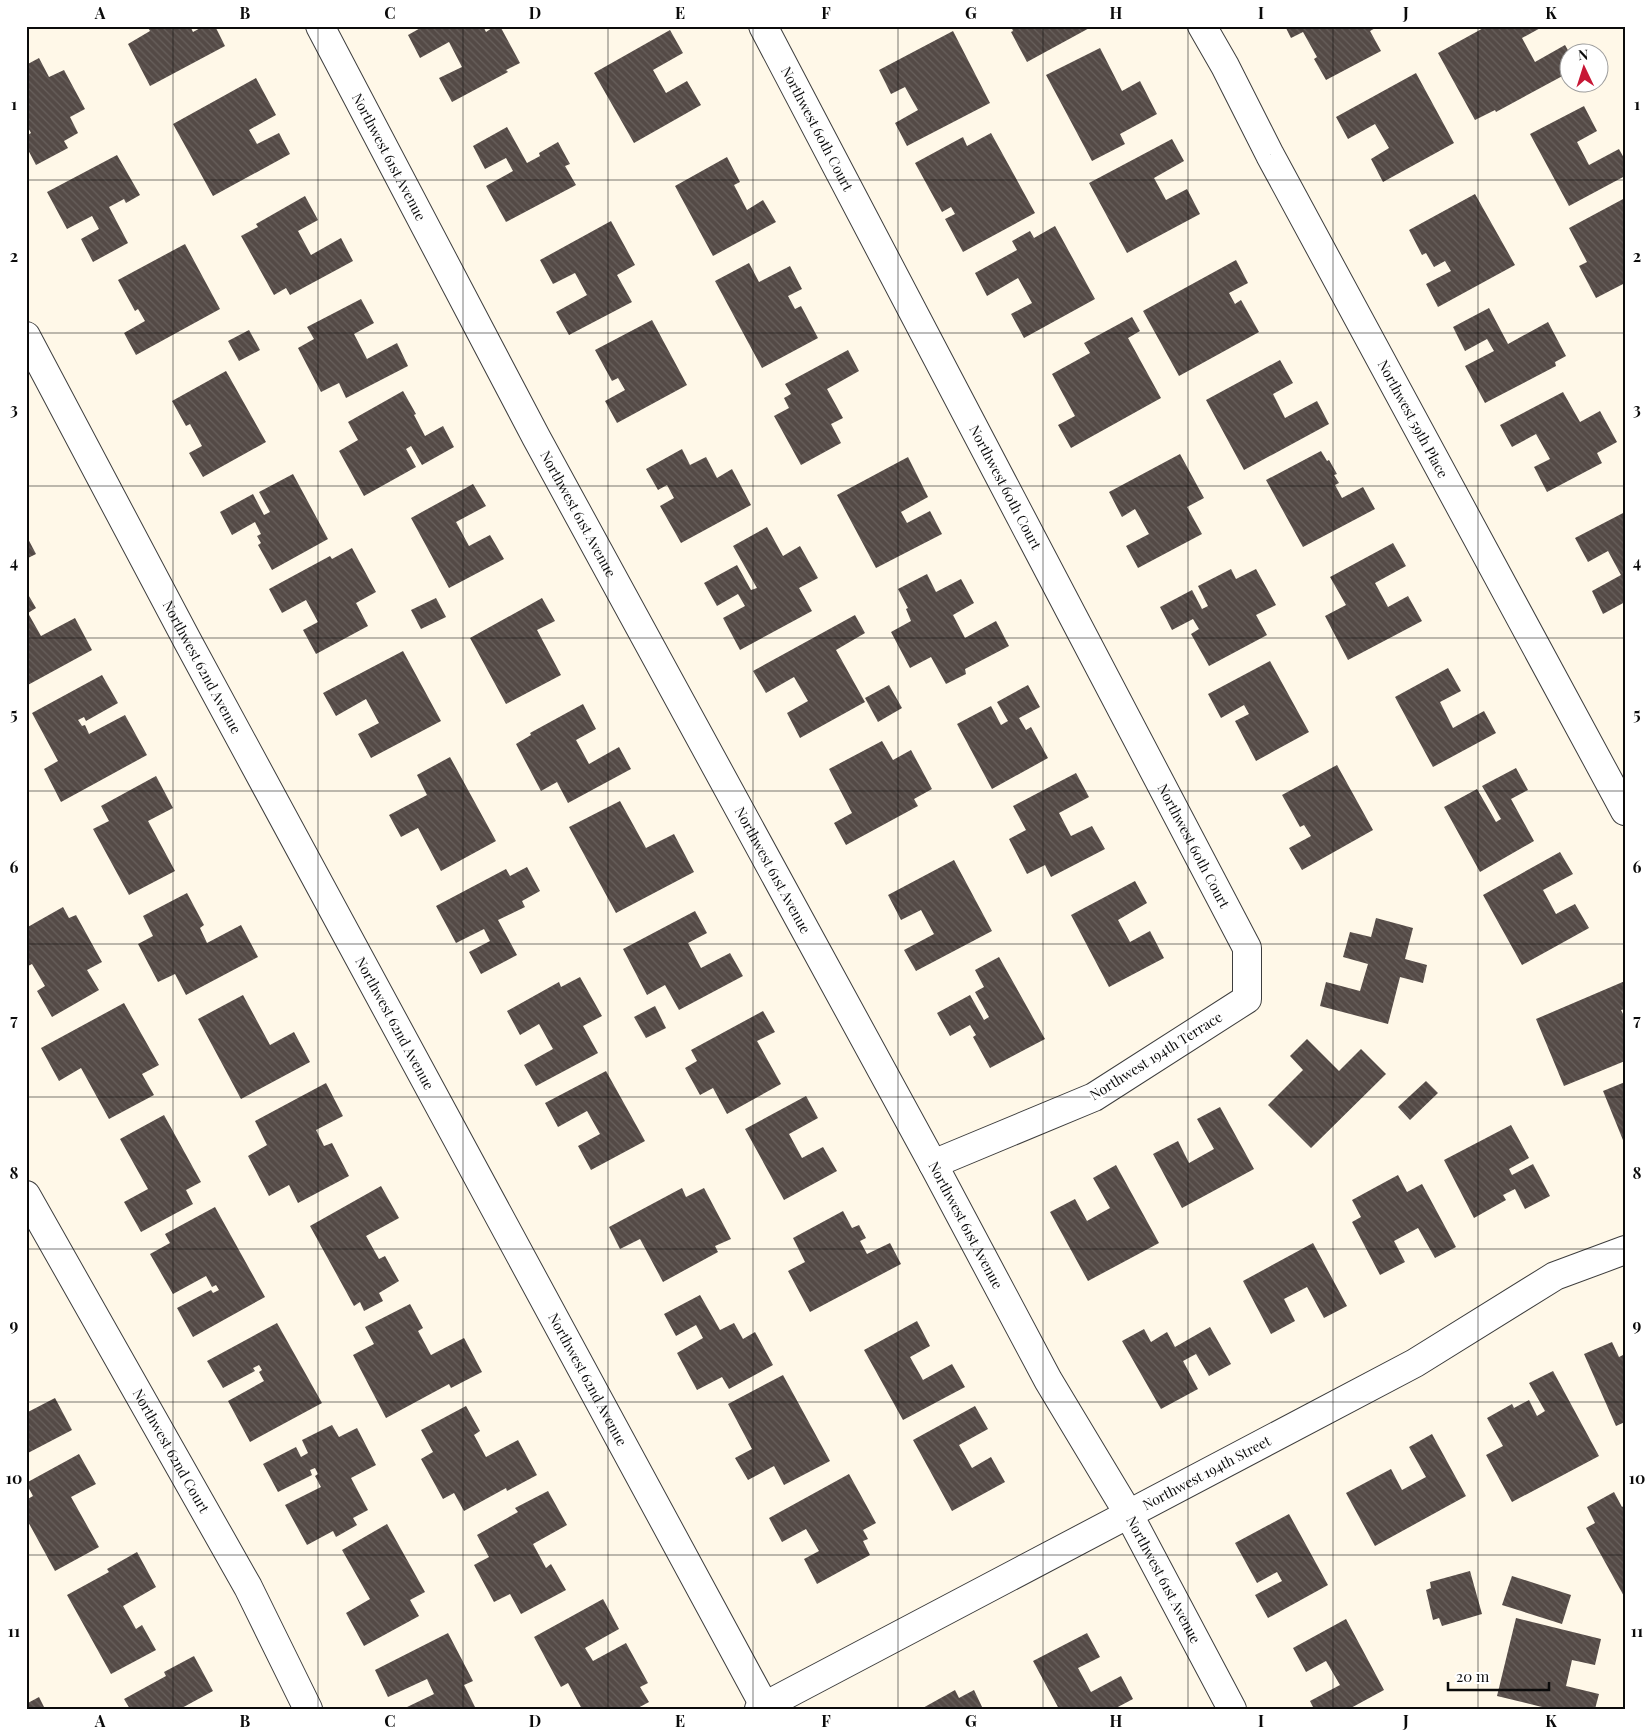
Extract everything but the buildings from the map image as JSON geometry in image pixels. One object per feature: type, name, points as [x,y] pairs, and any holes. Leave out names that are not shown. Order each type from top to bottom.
[{"type":"street","name":"Northwest 61st Avenue","points":[[320,26],[536,437],[933,1164],[1048,1380],[1128,1513],[1232,1709]]},
{"type":"street","name":"Northwest 60th Court","points":[[763,26],[1247,948]]},
{"type":"street","name":"Northwest 59th Place","points":[[1202,26],[1625,811]]},
{"type":"street","name":"Northwest 62nd Avenue","points":[[26,336],[187,640],[763,1708]]},
{"type":"street","name":"Northwest 194th Terrace","points":[[933,1164],[1094,1097],[1247,999],[1247,948]]},
{"type":"street","name":"Northwest 62nd Court","points":[[26,1195],[248,1587],[308,1709]]},
{"type":"street","name":"Northwest 194th Street","points":[[763,1708],[1128,1513],[1416,1363],[1555,1276],[1625,1250]]}]
